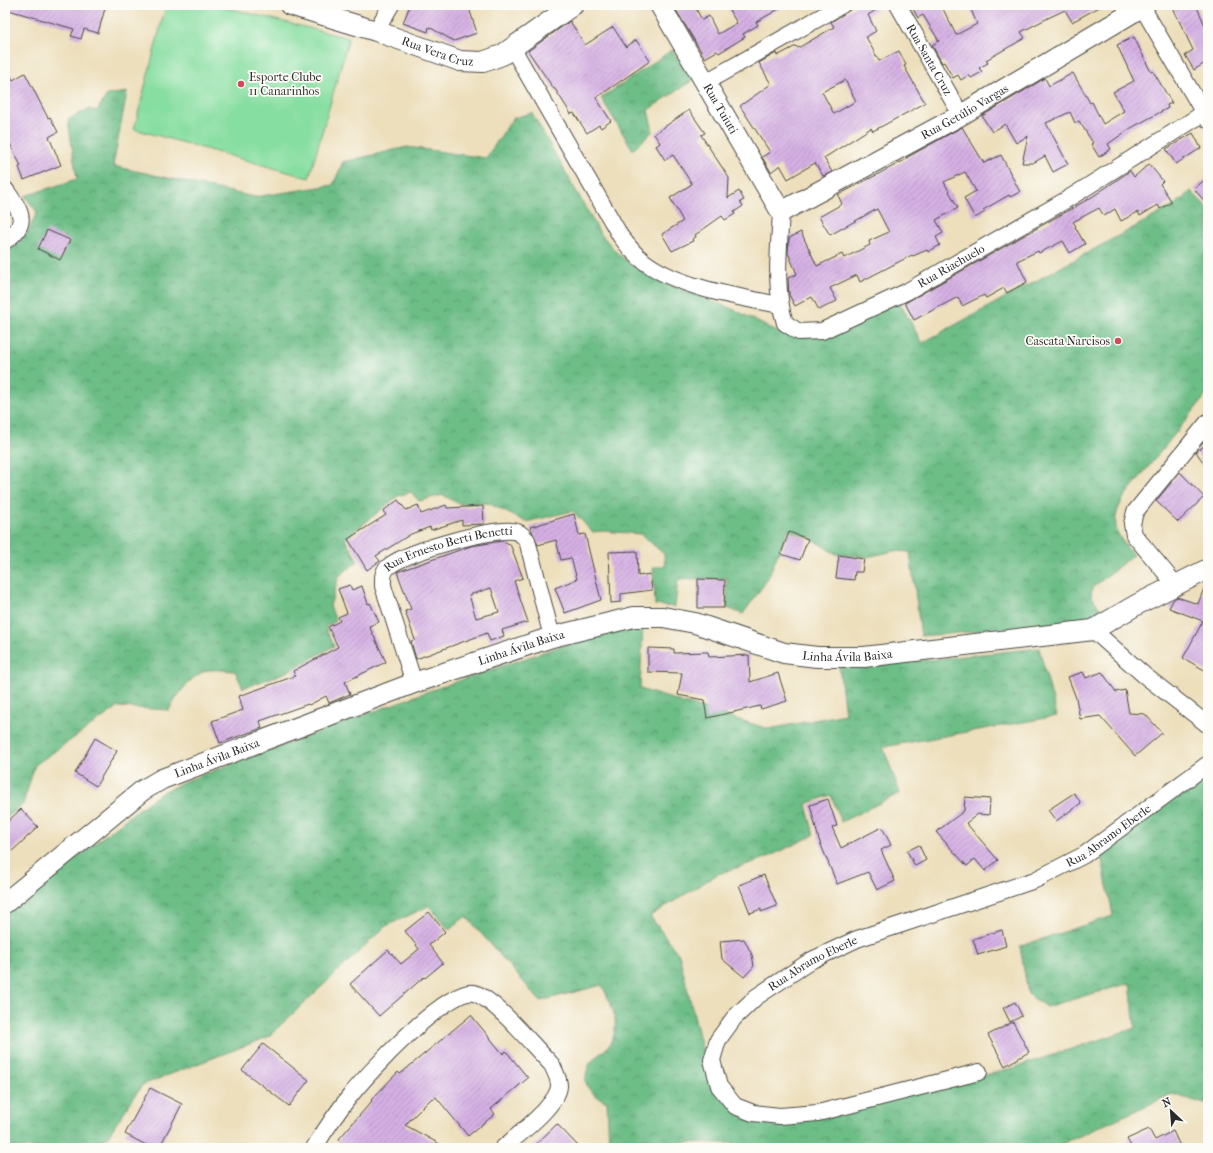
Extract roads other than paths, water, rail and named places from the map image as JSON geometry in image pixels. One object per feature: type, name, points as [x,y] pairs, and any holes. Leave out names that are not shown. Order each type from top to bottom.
[{"type":"street","name":"Rua Vera Cruz","points":[[290,5],[376,31],[452,58],[468,62],[490,60],[502,55],[573,5]]},
{"type":"street","points":[[376,31],[391,5]]},
{"type":"street","name":"Rua Tuiuti","points":[[660,5],[781,212]]},
{"type":"street","points":[[706,82],[842,5]]},
{"type":"street","name":"Rua Santa Cruz","points":[[898,5],[961,115]]},
{"type":"street","points":[[1143,6],[1206,116]]},
{"type":"street","name":"Rua Getúlio Vargas","points":[[781,212],[961,115],[1143,6]]},
{"type":"street","points":[[512,47],[620,237],[641,259],[666,275],[718,293],[780,305]]},
{"type":"street","name":"Rua Riachuelo","points":[[781,212],[778,255],[780,305],[785,323],[799,332],[822,331],[906,292],[933,277],[1066,200],[1206,116]]},
{"type":"street","points":[[5,189],[21,212],[21,221],[18,227],[5,241]]},
{"type":"street","points":[[1175,584],[1134,535],[1132,524],[1135,512],[1208,422]]},
{"type":"street","name":"Rua Ernesto Berti Benetti","points":[[414,683],[383,586],[383,576],[387,568],[406,556],[468,538],[501,531],[520,533],[527,540],[552,637]]},
{"type":"street","points":[[1208,569],[1175,584],[1093,630],[1144,674],[1208,725]]},
{"type":"street","name":"Linha Ávila Baixa","points":[[5,903],[143,790],[162,779],[414,683],[552,637],[634,617],[663,617],[694,623],[784,652],[817,657],[864,657],[1093,630]]},
{"type":"street","name":"Rua Abramo Eberle","points":[[979,1072],[818,1113],[780,1116],[752,1113],[735,1106],[719,1086],[712,1060],[718,1040],[734,1018],[756,997],[812,960],[863,936],[1035,880],[1084,855],[1208,764]]},
{"type":"street","points":[[314,1148],[350,1095],[394,1048],[444,1003],[461,994],[473,993],[490,1002],[552,1065],[558,1076],[559,1086],[556,1096],[549,1106],[503,1148]]},
{"type":"place","name":"Esporte Clube 11 Canarinhos","points":[[241,84]]},
{"type":"place","name":"Cascata Narcisos","points":[[1118,341]]}]
